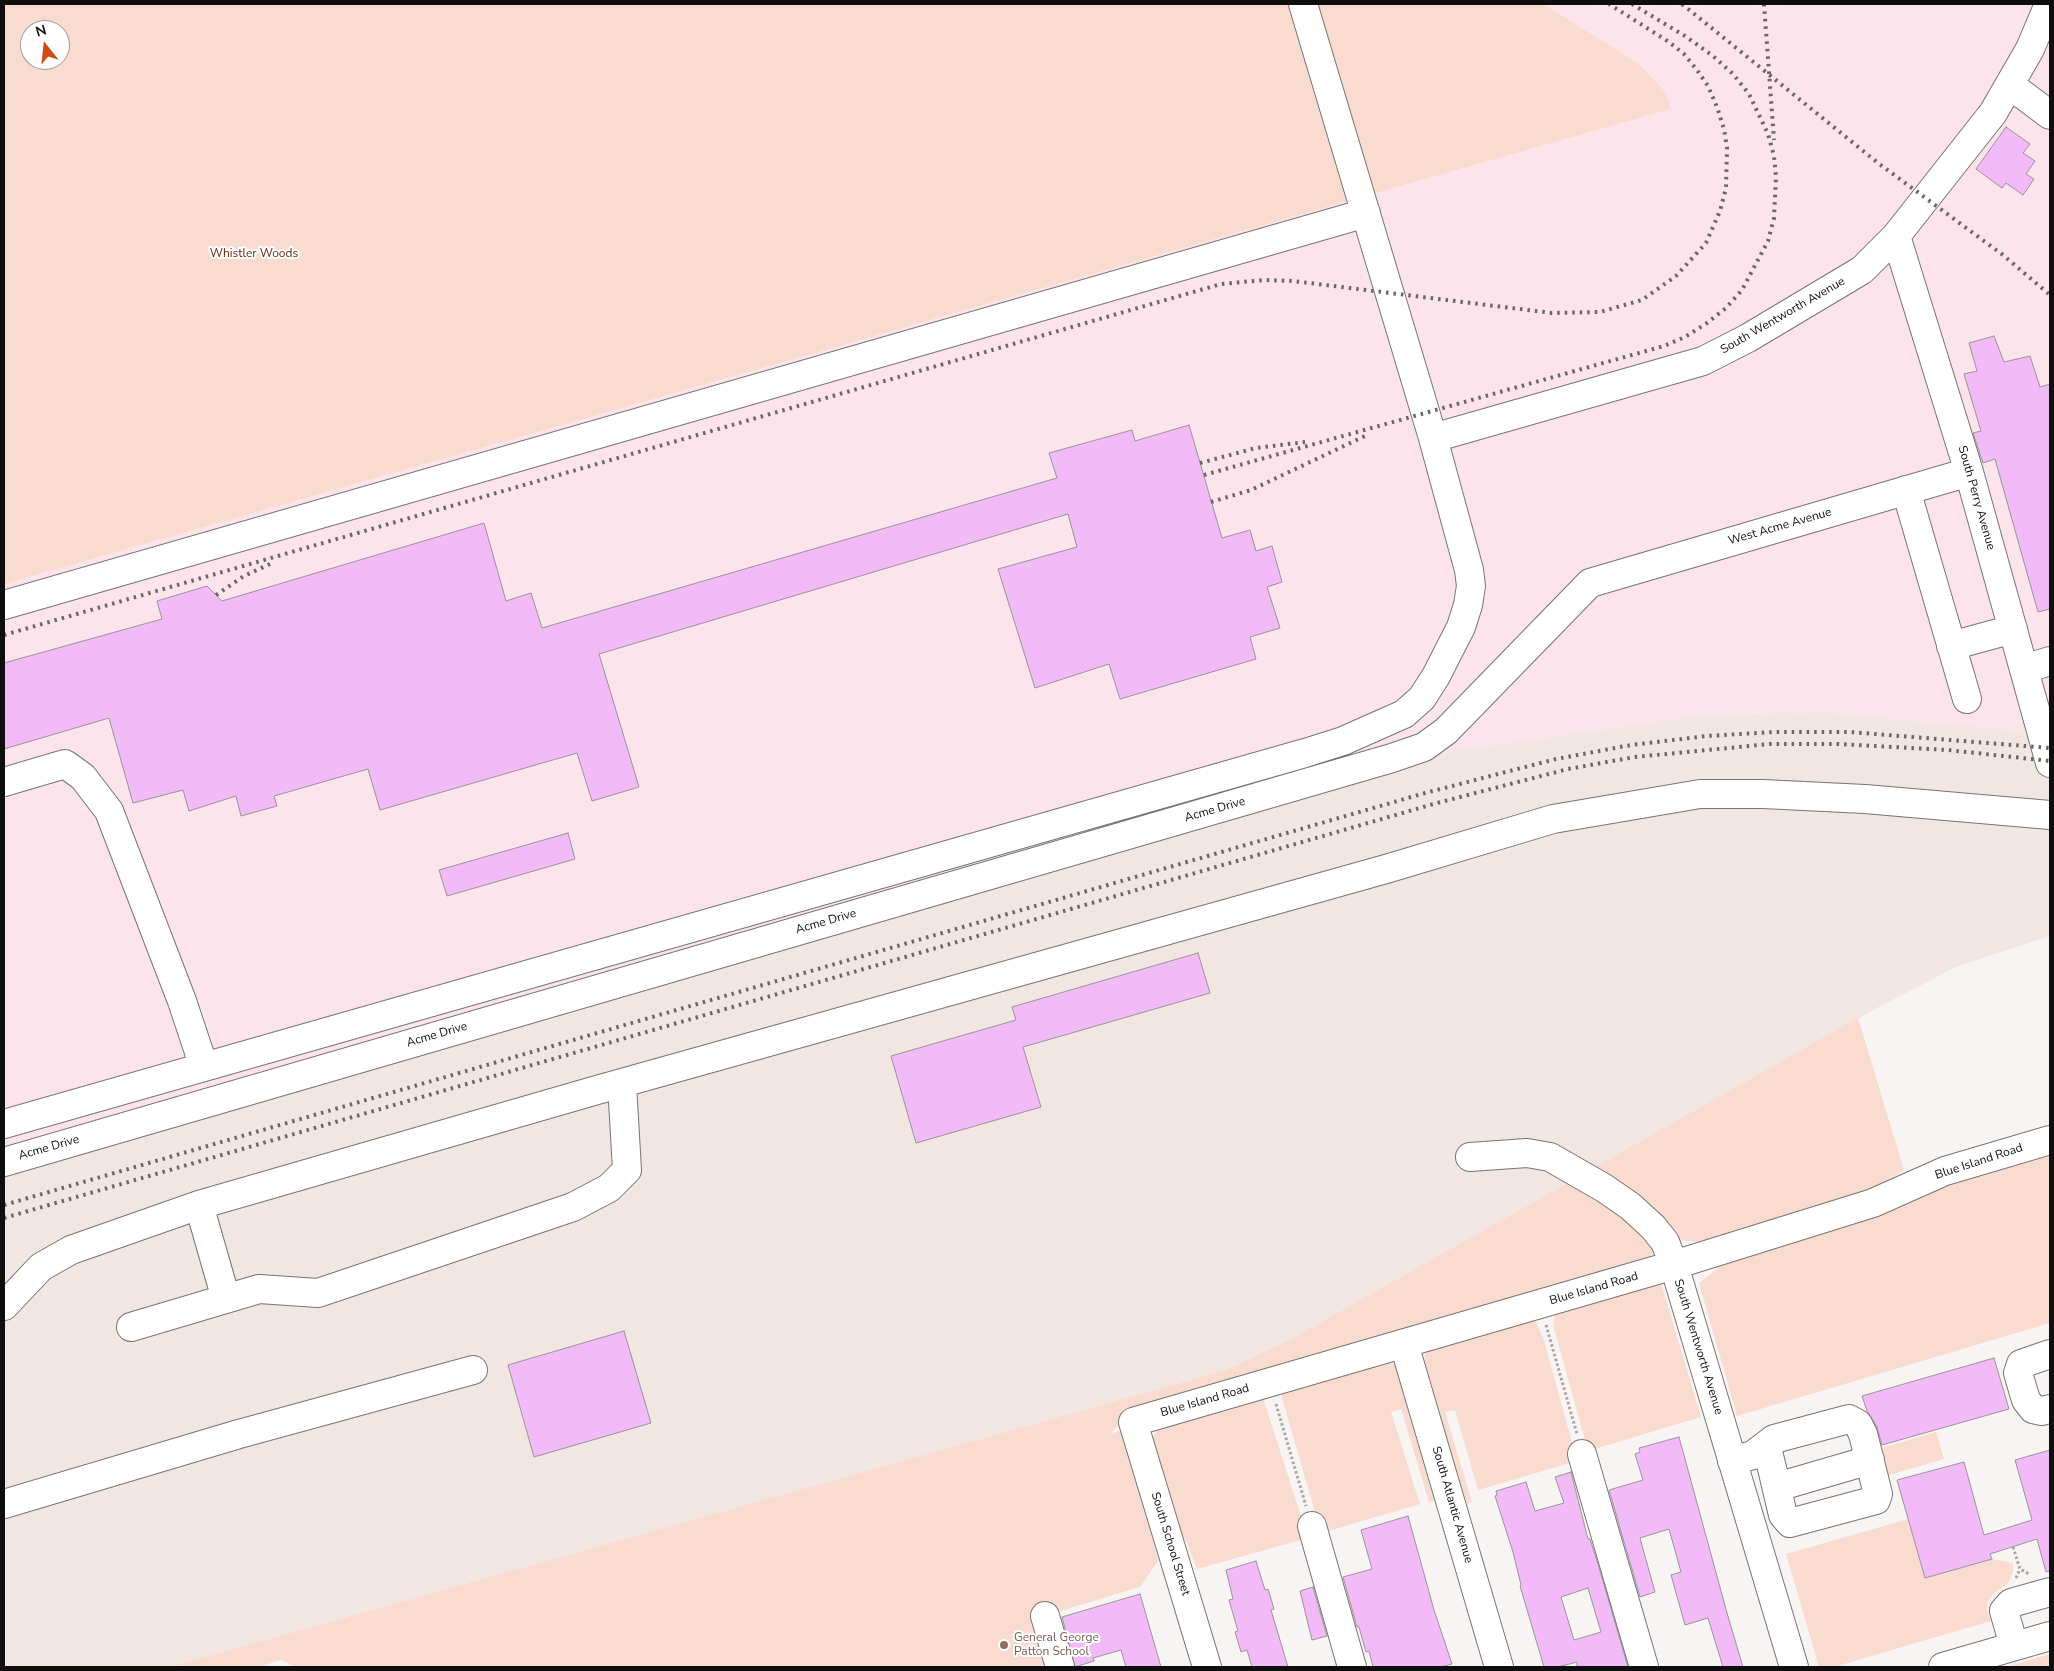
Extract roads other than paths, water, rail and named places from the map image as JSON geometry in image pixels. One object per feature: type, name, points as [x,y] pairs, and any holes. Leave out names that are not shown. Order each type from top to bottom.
[{"type":"street","points":[[4,1124],[1343,742],[1404,714],[1422,698],[1436,676],[1461,626],[1468,605],[1471,586],[1469,570],[1433,438],[1304,4]]},
{"type":"street","name":"South Wentworth Avenue","points":[[1433,438],[1703,361],[1748,338],[1862,270],[1896,236],[1993,113],[2030,49],[2046,8]]},
{"type":"street","points":[[2010,85],[2050,115]]},
{"type":"street","points":[[4,605],[1366,213]]},
{"type":"street","name":"South Perry Avenue","points":[[1896,236],[1969,472],[2013,629],[2035,679],[2050,763]]},
{"type":"street","name":"West Acme Avenue","points":[[1590,583],[1969,472]]},
{"type":"street","points":[[1906,490],[1967,700]]},
{"type":"street","name":"Acme Drive","points":[[4,1162],[1392,758],[1424,747],[1446,731],[1590,583]]},
{"type":"street","points":[[1952,646],[2013,629]]},
{"type":"street","points":[[2035,679],[2050,661]]},
{"type":"street","points":[[4,782],[65,764],[83,777],[109,810],[182,1001],[204,1067]]},
{"type":"street","points":[[4,1306],[41,1267],[71,1250],[199,1204],[1386,870],[1544,821],[1638,802],[1700,794],[1763,794],[1865,800],[2050,815]]},
{"type":"street","points":[[131,1327],[260,1289],[318,1293],[574,1208],[610,1188],[627,1170],[622,1084]]},
{"type":"street","name":"Blue Island Road","points":[[1133,1422],[1674,1266],[1873,1204],[1945,1171],[2050,1140]]},
{"type":"street","name":"South Wentworth Avenue","points":[[1470,1158],[1527,1153],[1550,1157],[1604,1188],[1653,1227],[1665,1242],[1674,1266],[1794,1667]]},
{"type":"street","points":[[199,1204],[226,1299]]},
{"type":"street","name":"South Atlantic Avenue","points":[[1404,1344],[1499,1667]]},
{"type":"street","points":[[2050,1354],[2021,1364],[2018,1373],[2026,1400],[2033,1408],[2042,1411],[2050,1409]]},
{"type":"street","points":[[4,1504],[239,1434],[473,1370]]},
{"type":"street","points":[[1732,1461],[1753,1455],[1767,1447],[1774,1439],[1849,1419],[1858,1424],[1863,1434],[1878,1494],[1876,1500],[1790,1524],[1783,1515],[1767,1447]]},
{"type":"street","name":"South School Street","points":[[1133,1422],[1207,1667]]},
{"type":"street","points":[[1582,1454],[1644,1667]]},
{"type":"street","points":[[1777,1487],[1870,1460]]},
{"type":"street","points":[[1312,1526],[1352,1667]]},
{"type":"street","points":[[2014,1646],[2004,1611],[2011,1603],[2050,1592]]},
{"type":"street","points":[[1046,1616],[1060,1667]]},
{"type":"street","points":[[1943,1667],[2050,1636]]},
{"type":"railway","points":[[4,635],[1221,284],[1264,280],[1293,281],[1552,313],[1600,312],[1642,300],[1676,276],[1706,243],[1720,211],[1726,188],[1727,148],[1724,129],[1708,86],[1684,54],[1669,42],[1609,4]]},
{"type":"railway","points":[[1204,475],[1664,346],[1685,337],[1726,308],[1742,290],[1768,241],[1774,218],[1776,177],[1774,156],[1768,134],[1749,94],[1733,74],[1713,56],[1685,36],[1632,4]]},
{"type":"railway","points":[[1682,4],[1878,163],[2003,255],[2050,295]]},
{"type":"railway","points":[[1764,4],[1774,140]]},
{"type":"railway","points":[[1211,502],[1251,490],[1365,436]]},
{"type":"railway","points":[[1200,463],[1256,448],[1305,442]]},
{"type":"railway","points":[[216,595],[244,576],[270,564]]},
{"type":"railway","points":[[4,1205],[1425,793],[1556,759],[1631,745],[1707,736],[1774,732],[1850,732],[2050,748]]},
{"type":"railway","points":[[4,1218],[1437,803],[1568,769],[1635,757],[1770,744],[1838,744],[1948,750],[2050,761]]},
{"type":"place","name":"General George Patton School","points":[[1004,1645]]},
{"type":"park label","name":"Whistler Woods","points":[[254,254]]}]
